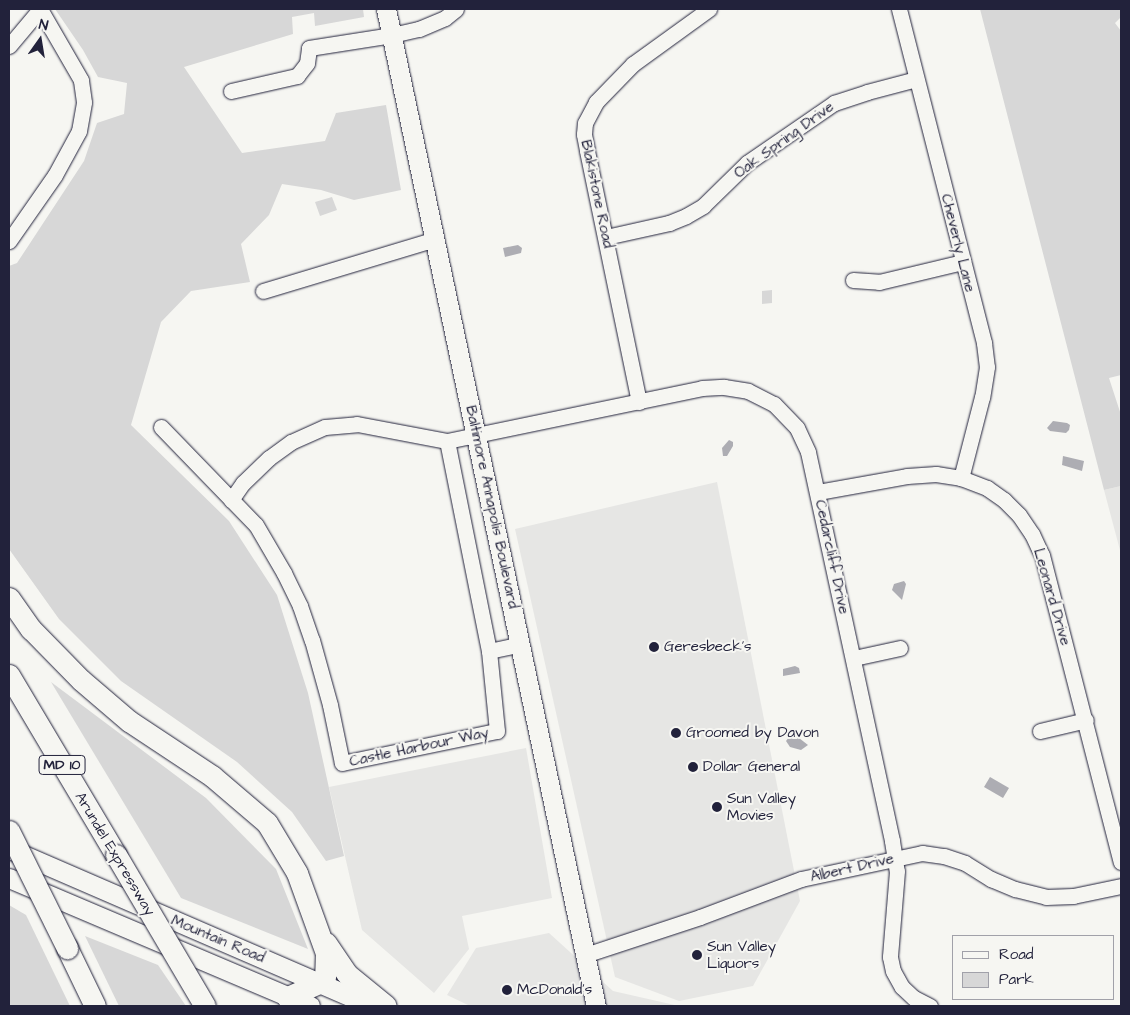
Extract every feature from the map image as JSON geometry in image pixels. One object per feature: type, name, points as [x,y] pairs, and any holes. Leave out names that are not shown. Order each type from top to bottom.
[{"type":"highway","points":[[9,598],[31,628],[81,680],[129,720],[212,776],[267,824],[297,873],[323,938],[347,974],[386,1006]]},
{"type":"highway","name":"Arundel Expressway","points":[[9,675],[205,1006]]},
{"type":"highway","points":[[9,830],[96,1006]]},
{"type":"highway","points":[[287,997],[319,983],[325,976],[327,967],[323,938]]},
{"type":"main road","name":"Baltimore Annapolis Boulevard","points":[[386,9],[521,644],[594,1004]]},
{"type":"main road","name":"Mountain Road","points":[[9,848],[372,1006]]},
{"type":"main road","name":"Mountain Road","points":[[9,878],[310,1006]]},
{"type":"street","points":[[9,46],[40,9],[81,80],[84,102],[79,131],[55,175],[9,241]]},
{"type":"street","points":[[231,91],[297,76],[307,63],[309,48],[392,36],[434,23],[456,9]]},
{"type":"street","name":"Blakistone Road","points":[[639,402],[584,134],[589,112],[606,90],[643,55],[709,9]]},
{"type":"street","name":"Cheverly Lane","points":[[899,9],[984,343],[986,367],[982,397],[961,478]]},
{"type":"street","name":"Oak Spring Drive","points":[[606,237],[669,223],[686,216],[703,206],[747,163],[834,103],[866,92],[916,79]]},
{"type":"street","points":[[263,291],[435,239]]},
{"type":"street","points":[[853,280],[879,282],[963,262]]},
{"type":"street","name":"Cedarcliff Drive","points":[[477,435],[702,388],[724,386],[748,391],[774,404],[797,428],[808,452],[818,492],[896,857],[897,888],[890,957],[893,971],[902,987],[914,998],[930,1006]]},
{"type":"street","points":[[231,500],[243,483],[269,458],[291,442],[325,427],[357,424],[447,441],[477,435]]},
{"type":"street","name":"Castle Harbour Way","points":[[161,427],[256,525],[284,573],[300,606],[330,706],[342,763],[497,730],[489,651],[447,441]]},
{"type":"street","name":"Leonard Drive","points":[[818,492],[907,476],[936,474],[961,478],[987,488],[1004,500],[1019,515],[1032,534],[1042,555],[1121,862]]},
{"type":"street","points":[[489,651],[521,644]]},
{"type":"street","points":[[854,658],[900,648]]},
{"type":"street","points":[[1040,731],[1086,720]]},
{"type":"street","name":"Albert Drive","points":[[585,955],[700,917],[801,879],[896,857],[922,853],[944,856],[965,863],[991,879],[1015,889],[1046,897],[1073,896],[1121,886]]},
{"type":"shaded area","points":[[518,245],[522,248],[521,253],[505,257],[503,248]]},
{"type":"shaded area","points":[[1053,421],[1067,423],[1070,425],[1069,430],[1066,433],[1050,431],[1047,428]]},
{"type":"shaded area","points":[[729,440],[733,442],[733,446],[727,456],[723,456],[722,448]]},
{"type":"shaded area","points":[[1063,456],[1084,461],[1082,471],[1062,465]]},
{"type":"shaded area","points":[[717,482],[800,901],[753,986],[679,1001],[615,977],[515,529]]},
{"type":"shaded area","points":[[1121,486],[1121,554],[1104,490]]},
{"type":"shaded area","points":[[904,581],[906,584],[902,600],[892,590],[894,584]]},
{"type":"shaded area","points":[[795,666],[799,668],[800,673],[783,676],[783,669]]},
{"type":"shaded area","points":[[789,737],[799,738],[808,745],[801,750],[790,747],[786,741]]},
{"type":"shaded area","points":[[526,748],[552,898],[462,916],[469,949],[434,993],[362,930],[329,787]]},
{"type":"shaded area","points":[[990,777],[1009,788],[1003,798],[984,787]]},
{"type":"shaded area","points":[[549,933],[613,991],[679,1006],[470,1006],[447,995],[476,948]]},
{"type":"green space","points":[[55,9],[363,9],[364,17],[315,26],[314,13],[292,17],[293,34],[184,67],[242,153],[325,141],[336,113],[386,105],[401,190],[354,200],[321,190],[282,184],[269,215],[241,244],[250,282],[191,291],[161,322],[131,425],[229,521],[277,595],[308,693],[344,856],[326,861],[292,812],[237,762],[121,681],[59,619],[9,549],[9,266],[17,263],[84,161],[97,123],[124,114],[127,83],[98,77],[83,50]]},
{"type":"green space","points":[[980,9],[1121,9],[1121,17],[1115,23],[1121,31],[1121,375],[1109,378],[1121,415],[1121,486],[1104,490]]},
{"type":"green space","points":[[332,197],[337,210],[320,216],[315,202]]},
{"type":"green space","points":[[772,290],[772,303],[762,304],[762,291]]},
{"type":"green space","points":[[51,682],[206,798],[276,869],[308,949],[181,898]]},
{"type":"green space","points":[[9,905],[26,915],[70,1006],[9,1006]]},
{"type":"green space","points":[[85,936],[158,965],[186,1006],[119,1006]]},
{"type":"place","name":"Geresbeck's","points":[[654,647]]},
{"type":"place","name":"Groomed by Davon","points":[[676,733]]},
{"type":"place","name":"Dollar General","points":[[693,767]]},
{"type":"place","name":"Sun Valley Movies","points":[[717,807]]},
{"type":"place","name":"Sun Valley Liquors","points":[[697,955]]},
{"type":"place","name":"McDonald's","points":[[507,990]]}]
